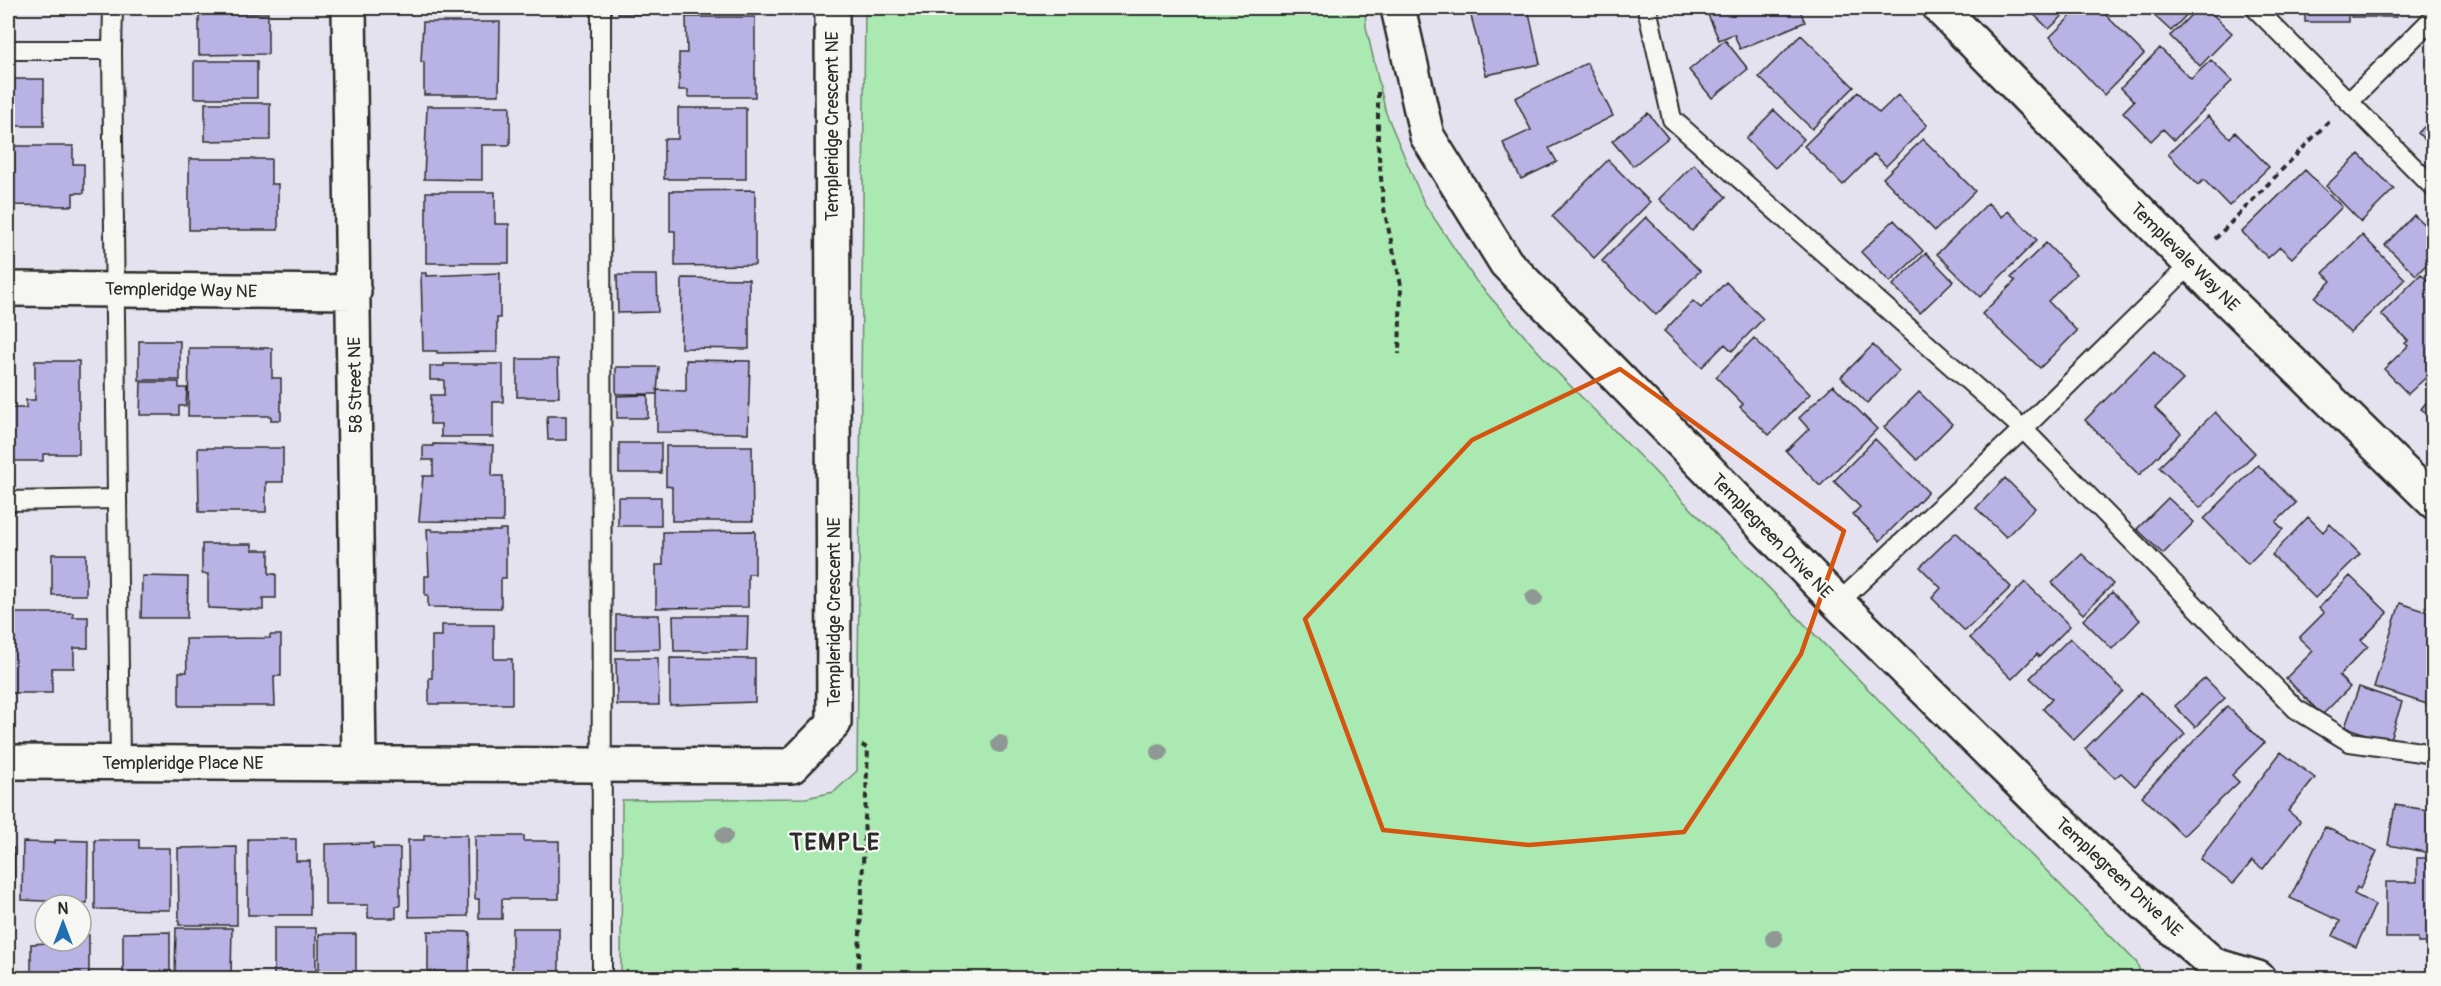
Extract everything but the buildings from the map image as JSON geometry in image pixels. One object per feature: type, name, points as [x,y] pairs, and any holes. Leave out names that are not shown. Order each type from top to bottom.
[{"type":"street","name":"58 Street NE","points":[[348,8],[354,292],[359,762]]},
{"type":"street","name":"Templeridge Crescent NE","points":[[359,762],[792,766],[834,723],[832,8]]},
{"type":"street","name":"Templegreen Drive NE","points":[[1398,8],[1427,136],[1506,263],[1838,603],[2210,971],[2258,978]]},
{"type":"street","name":"Templevale Way NE","points":[[1940,8],[2191,264],[2433,502]]},
{"type":"street","name":"Templeridge Way NE","points":[[8,289],[117,288],[354,292]]},
{"type":"street","name":"Templeridge Place NE","points":[[8,762],[359,762]]},
{"type":"lane","points":[[113,8],[120,763]]},
{"type":"lane","points":[[601,8],[602,978]]},
{"type":"lane","points":[[1647,8],[1672,119],[2023,429],[2296,709],[2350,742],[2433,754]]},
{"type":"lane","points":[[2255,8],[2433,188]]},
{"type":"lane","points":[[2349,102],[2433,17]]},
{"type":"lane","points":[[8,50],[112,50]]},
{"type":"lane","points":[[1838,603],[2023,429],[2191,264]]},
{"type":"lane","points":[[8,501],[116,499]]},
{"type":"path","points":[[1378,88],[1378,146],[1384,209],[1401,285],[1399,354]]},
{"type":"path","points":[[2191,264],[2349,102]]},
{"type":"path","points":[[834,723],[868,749],[858,978]]},
{"type":"highlighted area","points":[[1620,369],[1844,531],[1801,654],[1684,832],[1529,845],[1383,830],[1305,619],[1472,440]]},
{"type":"green space","points":[[865,8],[1365,8],[1366,27],[1386,113],[1424,203],[1476,281],[1551,366],[2137,963],[2142,978],[621,978],[622,800],[806,798],[834,792],[857,771]]},
{"type":"district","name":"TEMPLE","points":[[835,842]]}]
